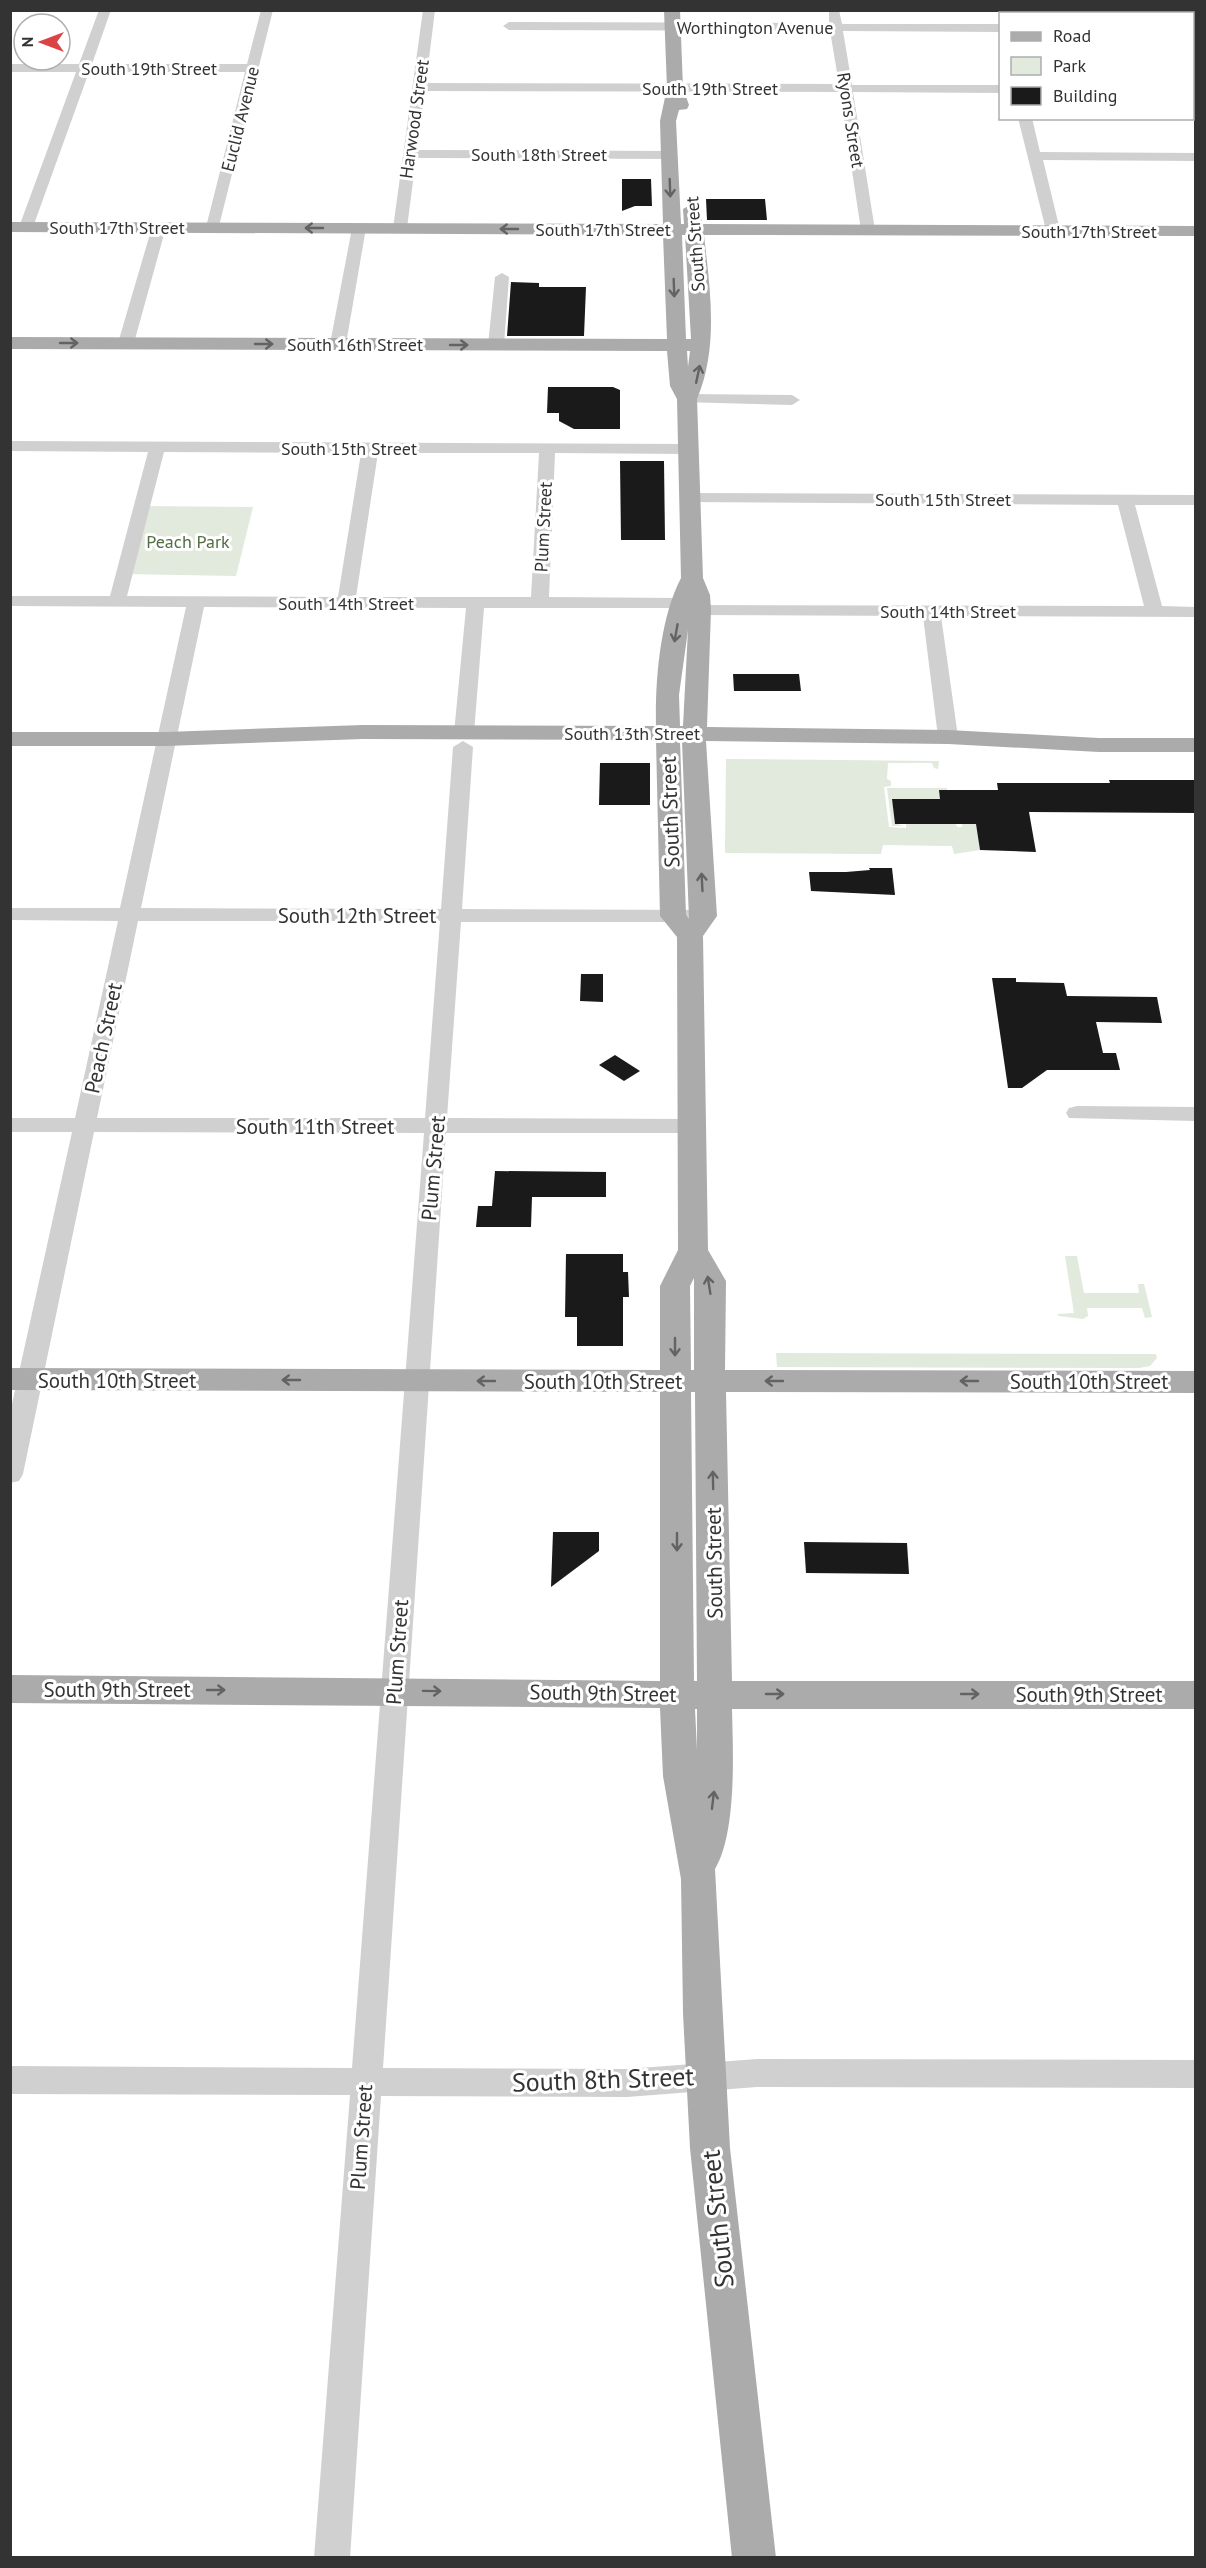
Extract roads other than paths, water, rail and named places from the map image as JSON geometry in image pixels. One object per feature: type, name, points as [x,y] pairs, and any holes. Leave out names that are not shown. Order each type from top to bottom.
[{"type":"main road","name":"South Street","points":[[673,19],[675,88],[668,122],[676,345],[680,386],[687,399],[692,578],[699,595],[691,606],[670,663],[667,740],[689,922]]},
{"type":"main road","name":"South Street","points":[[675,88],[683,109],[686,129]]},
{"type":"main road","name":"South Street","points":[[687,399],[695,386],[699,372],[700,345],[691,194]]},
{"type":"main road","name":"South 17th Street","points":[[18,227],[1196,231]]},
{"type":"main road","name":"South 16th Street","points":[[10,343],[700,345]]},
{"type":"main road","name":"South Street","points":[[691,606],[694,741],[689,922],[693,1250],[675,1287],[677,1695],[681,1776],[699,1879],[705,2076],[716,2207],[754,2558]]},
{"type":"main road","name":"South 13th Street","points":[[694,741],[948,737],[1099,745],[1196,746]]},
{"type":"main road","name":"South 13th Street","points":[[10,739],[166,739],[220,743],[667,740],[1038,750],[1099,745]]},
{"type":"main road","name":"South Street","points":[[693,1250],[711,1281],[710,1381],[716,1695],[714,1798],[699,1879]]},
{"type":"main road","name":"South 10th Street","points":[[21,1379],[1196,1382]]},
{"type":"main road","name":"South 9th Street","points":[[10,1689],[394,1690],[677,1695],[1196,1695]]},
{"type":"street","points":[[18,227],[84,68],[105,10]]},
{"type":"street","name":"Euclid Avenue","points":[[213,228],[267,10]]},
{"type":"street","name":"Harwood Street","points":[[400,228],[429,10]]},
{"type":"street","name":"Ryons Street","points":[[834,10],[868,230]]},
{"type":"street","name":"Worthington Avenue","points":[[509,26],[673,19],[837,27],[999,27]]},
{"type":"street","name":"South 19th Street","points":[[10,68],[252,68]]},
{"type":"street","name":"South 19th Street","points":[[419,87],[999,89]]},
{"type":"street","points":[[1025,120],[1053,230]]},
{"type":"street","name":"South 18th Street","points":[[410,154],[669,155]]},
{"type":"street","points":[[1034,156],[1196,157]]},
{"type":"street","points":[[126,343],[159,227]]},
{"type":"street","points":[[338,344],[359,228]]},
{"type":"street","points":[[496,345],[502,277]]},
{"type":"street","points":[[687,399],[792,400]]},
{"type":"street","name":"South 15th Street","points":[[10,447],[688,449]]},
{"type":"street","points":[[117,602],[157,447]]},
{"type":"street","points":[[346,603],[370,448]]},
{"type":"street","name":"Plum Street","points":[[540,604],[547,449]]},
{"type":"street","name":"South 15th Street","points":[[691,498],[1196,500]]},
{"type":"street","points":[[1125,500],[1154,612]]},
{"type":"street","name":"South 14th Street","points":[[10,602],[540,604],[931,611],[1196,612]]},
{"type":"street","name":"Peach Street","points":[[10,1474],[21,1379],[84,1125],[196,602]]},
{"type":"street","name":"Plum Street","points":[[332,2558],[451,915],[476,604]]},
{"type":"street","points":[[931,611],[948,737]]},
{"type":"street","name":"South 12th Street","points":[[10,914],[451,915],[689,922]]},
{"type":"street","points":[[1077,1113],[1196,1114]]},
{"type":"street","name":"South 11th Street","points":[[10,1125],[692,1126]]},
{"type":"street","name":"South 8th Street","points":[[10,2080],[627,2083],[757,2073],[1196,2074]]},
{"type":"park label","name":"Peach Park","points":[[188,541]]}]
